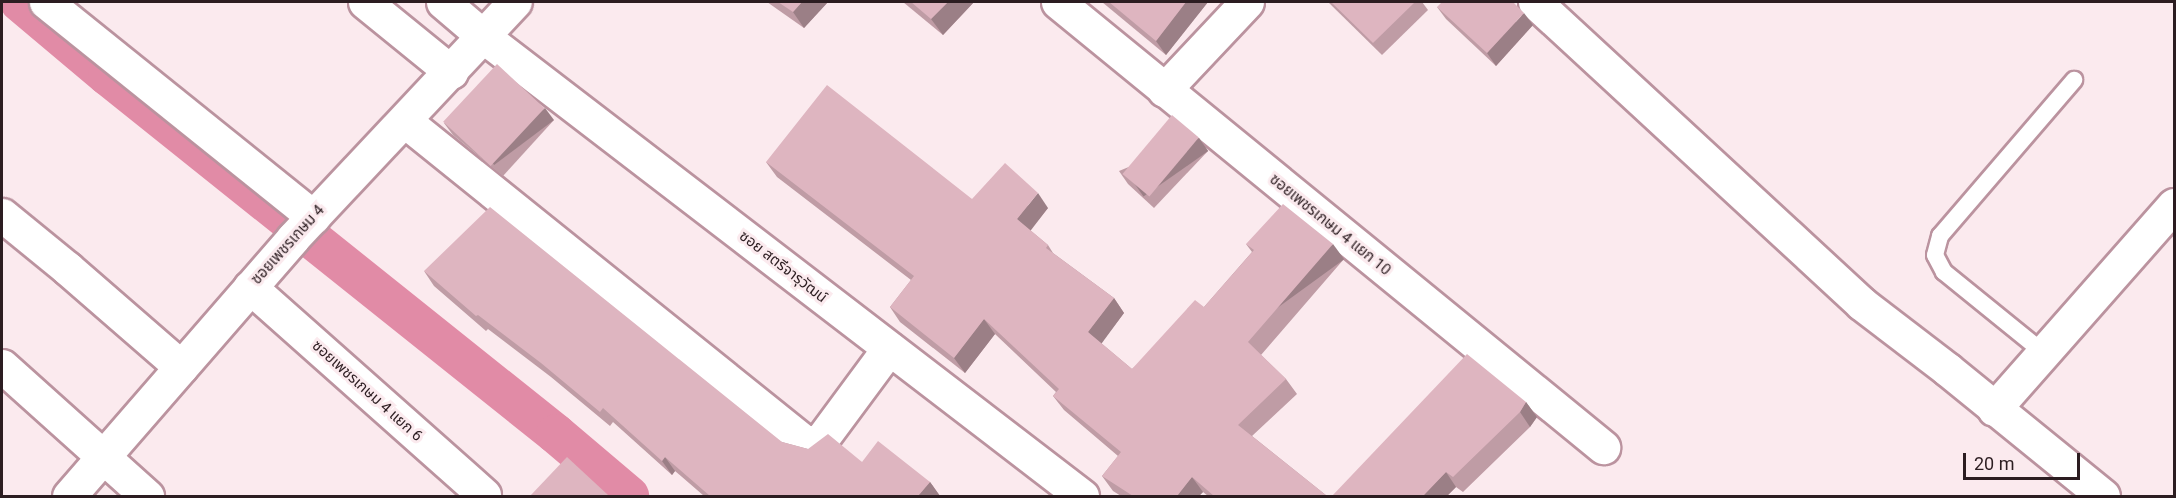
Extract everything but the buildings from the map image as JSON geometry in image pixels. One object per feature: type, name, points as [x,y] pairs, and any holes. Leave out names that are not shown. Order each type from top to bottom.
[{"type":"street","points":[[46,2],[304,226]]},
{"type":"street","points":[[365,2],[451,72]]},
{"type":"street","name":"ซอย สตรีจารุวัฒน์","points":[[443,2],[484,37],[1082,496]]},
{"type":"street","name":"ซอยเพชรเกษม 4","points":[[69,496],[304,226],[515,2]]},
{"type":"street","name":"ซอยเพชรเกษม 4 แยก 10","points":[[1058,2],[1603,447]]},
{"type":"street","points":[[1164,90],[1246,2]]},
{"type":"street","points":[[1535,2],[1862,304],[1923,350],[2103,496]]},
{"type":"street","points":[[405,121],[803,441],[811,443],[822,440],[889,348]]},
{"type":"street","points":[[1995,409],[2175,205]]},
{"type":"street","points":[[2,214],[181,367]]},
{"type":"street","name":"ซอยเพชรเกษม 4 แยก 6","points":[[250,287],[484,495]]},
{"type":"street","points":[[2,366],[147,496]]},
{"type":"lane","points":[[2044,353],[1944,272],[1935,255],[1940,236],[2074,80]]},
{"type":"waterway","points":[[20,2],[108,76],[556,434],[629,496]]}]
